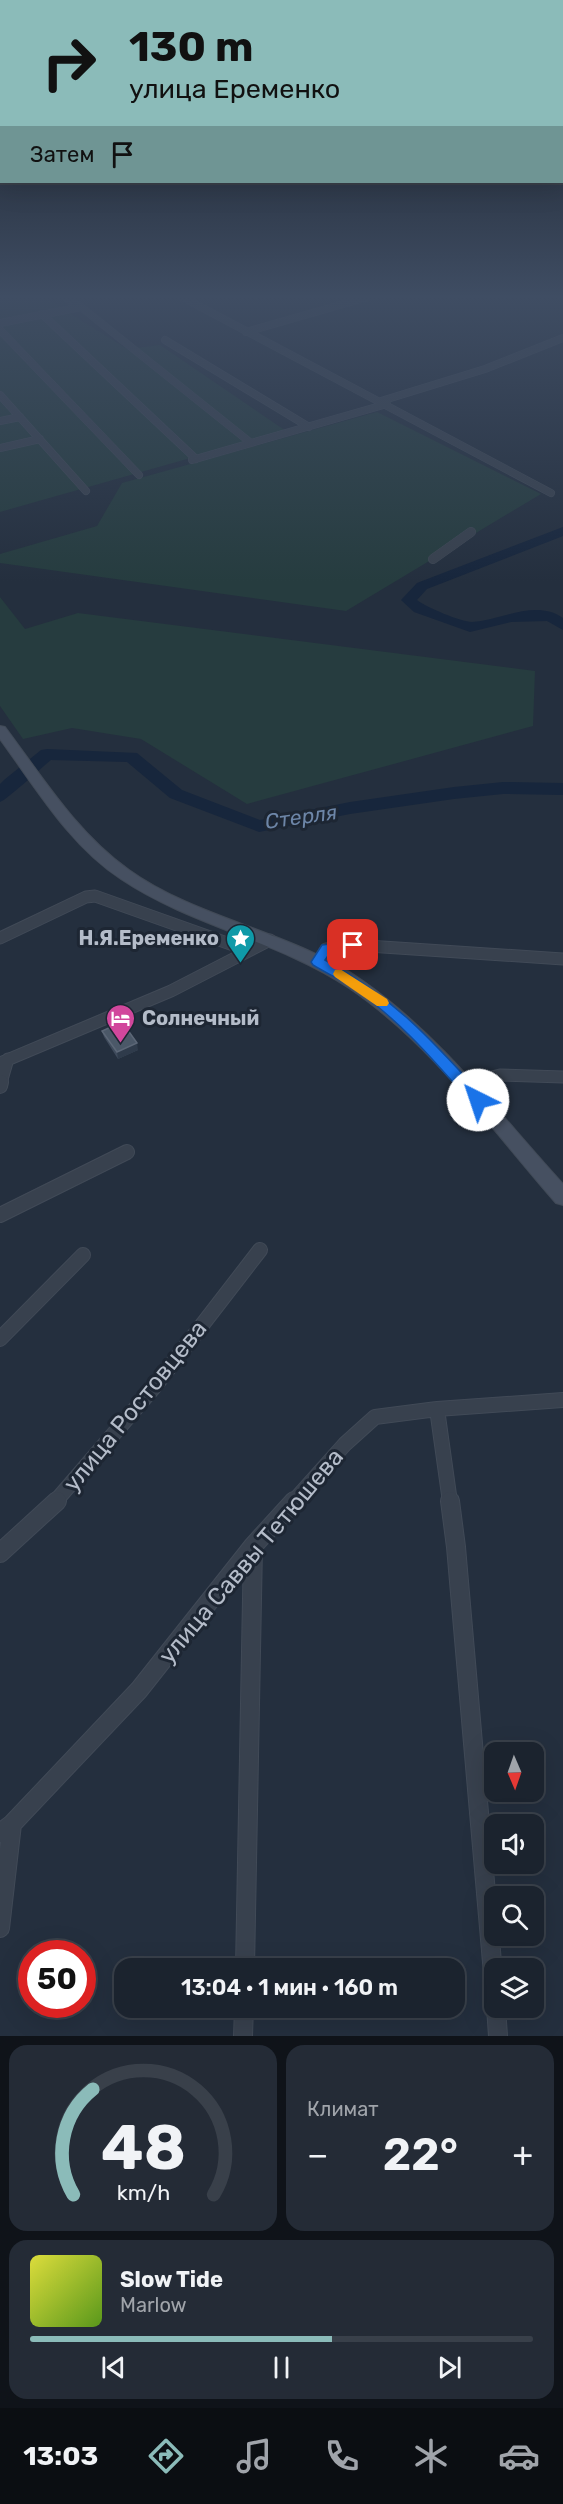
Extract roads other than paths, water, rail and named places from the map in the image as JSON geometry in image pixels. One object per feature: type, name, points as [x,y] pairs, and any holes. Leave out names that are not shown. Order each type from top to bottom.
[{"type":"main road","points":[[3,735],[49,798],[90,847],[125,875],[159,895],[318,962],[377,998],[421,1036],[563,1197]]},
{"type":"street","points":[[59,392],[139,475]]},
{"type":"street","points":[[124,392],[194,459],[309,427],[417,392]]},
{"type":"street","points":[[187,392],[251,443]]},
{"type":"street","points":[[251,392],[309,427]]},
{"type":"street","points":[[363,392],[551,493]]},
{"type":"street","points":[[0,394],[86,491]]},
{"type":"street","points":[[0,421],[20,417]]},
{"type":"street","points":[[0,448],[40,439]]},
{"type":"street","points":[[433,559],[471,532]]},
{"type":"street","points":[[0,938],[86,897],[95,896],[247,950]]},
{"type":"street","points":[[0,1086],[4,1061],[171,991],[270,940]]},
{"type":"street","points":[[318,962],[326,948],[353,945],[563,959]]},
{"type":"street","points":[[464,1084],[476,1078],[490,1076],[563,1077]]},
{"type":"street","points":[[0,1215],[127,1152]]},
{"type":"street","name":"улица Ростовцева","points":[[0,1553],[66,1492],[155,1386],[260,1250]]},
{"type":"street","points":[[0,1339],[83,1255]]},
{"type":"street","name":"улица Саввы Тетюшева","points":[[6,1829],[139,1690],[253,1546],[345,1444],[375,1417],[437,1409],[563,1400]]},
{"type":"street","points":[[437,1409],[456,1547],[492,1958]]},
{"type":"street","points":[[244,1958],[253,1546]]},
{"type":"street","points":[[0,1928],[6,1829]]},
{"type":"street","points":[[243,2036],[244,2018]]},
{"type":"street","points":[[497,2018],[498,2036]]},
{"type":"waterway","name":"Стерля","points":[[563,531],[422,586],[408,600],[419,609],[470,627],[511,617],[550,616],[563,625]]},
{"type":"waterway","name":"Стерля","points":[[0,796],[10,784],[47,754],[131,757],[176,794],[259,826],[350,808],[454,793],[503,788],[563,789]]},
{"type":"place","name":"Н.Я.Еременко","points":[[240,964]]},
{"type":"place","name":"Солнечный","points":[[121,1044]]}]
